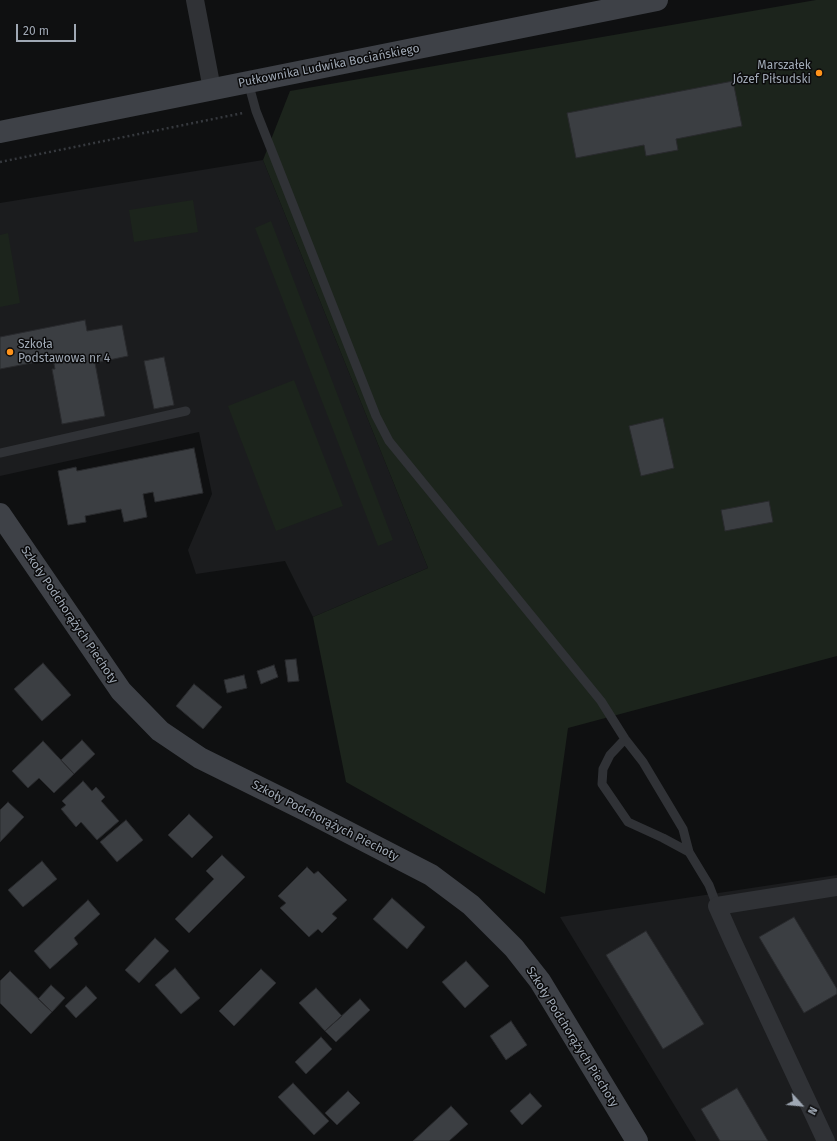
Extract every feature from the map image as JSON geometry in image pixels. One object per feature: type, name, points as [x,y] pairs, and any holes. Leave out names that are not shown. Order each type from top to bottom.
[{"type":"street","points":[[195,0],[212,89]]},
{"type":"street","name":"Pułkownika Ludwika Bociańskiego","points":[[0,132],[657,0]]},
{"type":"street","name":"Szkoły Podchorążych Piechoty","points":[[0,514],[121,691],[160,730],[200,758],[312,813],[431,876],[471,905],[514,948],[540,981],[637,1141]]},
{"type":"street","points":[[826,1141],[733,942],[718,906],[837,887]]},
{"type":"lane","points":[[248,82],[256,111],[376,416],[389,441],[601,701],[625,739],[643,762],[683,829],[688,852],[709,885],[718,906]]},
{"type":"lane","points":[[0,453],[186,411]]},
{"type":"lane","points":[[625,739],[610,755],[603,769],[602,784],[628,822],[688,852]]},
{"type":"path","points":[[0,162],[256,111]]},
{"type":"shaded area","points":[[816,0],[837,0],[837,656],[568,728],[545,894],[346,782],[313,617],[428,568],[263,160],[290,91]]},
{"type":"shaded area","points":[[263,160],[428,568],[313,617],[285,561],[196,574],[188,550],[212,494],[199,432],[0,476],[0,203]]},
{"type":"shaded area","points":[[193,200],[198,232],[134,242],[129,210]]},
{"type":"shaded area","points":[[271,221],[393,540],[378,546],[255,228]]},
{"type":"shaded area","points":[[8,233],[20,303],[0,307],[0,235]]},
{"type":"shaded area","points":[[294,380],[343,506],[276,531],[228,406]]},
{"type":"shaded area","points":[[837,875],[837,1141],[696,1141],[560,917]]},
{"type":"building","points":[[733,81],[742,126],[676,139],[678,150],[646,156],[644,145],[576,158],[567,113]]},
{"type":"building","points":[[85,320],[87,331],[122,325],[128,356],[95,363],[105,416],[62,424],[52,369],[55,369],[53,359],[0,369],[0,337]]},
{"type":"building","points":[[164,357],[174,405],[154,409],[144,361]]},
{"type":"building","points":[[663,418],[674,468],[641,476],[629,426]]},
{"type":"building","points":[[194,448],[203,493],[155,502],[153,492],[143,494],[147,517],[124,522],[121,509],[85,516],[86,522],[68,525],[58,471],[76,467],[77,471]]},
{"type":"building","points":[[769,501],[773,522],[725,531],[721,510]]},
{"type":"building","points":[[296,659],[299,681],[288,682],[285,660]]},
{"type":"building","points":[[43,663],[71,695],[42,721],[14,689]]},
{"type":"building","points":[[274,665],[278,677],[261,684],[257,671]]},
{"type":"building","points":[[244,675],[247,688],[227,693],[224,680]]},
{"type":"building","points":[[194,684],[222,707],[203,729],[176,706]]},
{"type":"building","points":[[82,740],[95,754],[74,774],[61,760]]},
{"type":"building","points":[[43,741],[74,774],[54,793],[39,778],[28,788],[12,771]]},
{"type":"building","points":[[83,781],[92,791],[96,787],[105,797],[101,801],[119,821],[97,840],[81,822],[76,827],[61,809],[66,805],[62,801]]},
{"type":"building","points":[[8,802],[24,817],[0,842],[0,810]]},
{"type":"building","points":[[189,814],[213,837],[192,858],[168,835]]},
{"type":"building","points":[[126,820],[143,840],[117,862],[100,842]]},
{"type":"building","points":[[222,855],[245,877],[189,933],[175,919],[214,879],[206,871]]},
{"type":"building","points":[[42,861],[57,879],[23,907],[8,890]]},
{"type":"building","points":[[307,867],[314,874],[318,871],[347,900],[332,914],[337,918],[322,933],[318,929],[309,937],[280,908],[286,903],[278,896]]},
{"type":"building","points":[[392,898],[425,927],[407,949],[373,919]]},
{"type":"building","points":[[88,900],[100,914],[74,938],[78,944],[50,969],[34,951]]},
{"type":"building","points":[[794,917],[837,989],[837,994],[804,1013],[759,937]]},
{"type":"building","points":[[646,931],[704,1024],[663,1049],[606,955]]},
{"type":"building","points":[[155,938],[169,951],[139,983],[125,970]]},
{"type":"building","points":[[466,961],[489,986],[465,1008],[442,982]]},
{"type":"building","points":[[175,968],[200,998],[181,1014],[155,985]]},
{"type":"building","points":[[261,969],[276,983],[234,1026],[219,1011]]},
{"type":"building","points":[[10,971],[52,1012],[31,1034],[0,1003],[0,981]]},
{"type":"building","points":[[51,985],[65,998],[52,1012],[38,999]]},
{"type":"building","points":[[86,986],[97,998],[76,1018],[65,1006]]},
{"type":"building","points":[[316,988],[342,1016],[325,1031],[299,1003]]},
{"type":"building","points":[[360,999],[370,1010],[336,1042],[325,1031]]},
{"type":"building","points":[[511,1021],[527,1045],[506,1060],[490,1036]]},
{"type":"building","points":[[321,1037],[332,1049],[306,1074],[295,1062]]},
{"type":"building","points":[[293,1083],[329,1121],[314,1135],[278,1097]]},
{"type":"building","points":[[737,1088],[768,1141],[720,1141],[701,1109]]},
{"type":"building","points":[[348,1091],[360,1103],[337,1125],[325,1113]]},
{"type":"building","points":[[530,1093],[542,1106],[522,1125],[510,1111]]},
{"type":"building","points":[[451,1106],[468,1124],[449,1141],[413,1141]]},
{"type":"place","name":"Marszałek Józef Piłsudski","points":[[819,73]]},
{"type":"place","name":"Szkoła Podstawowa nr 4","points":[[10,352]]}]
